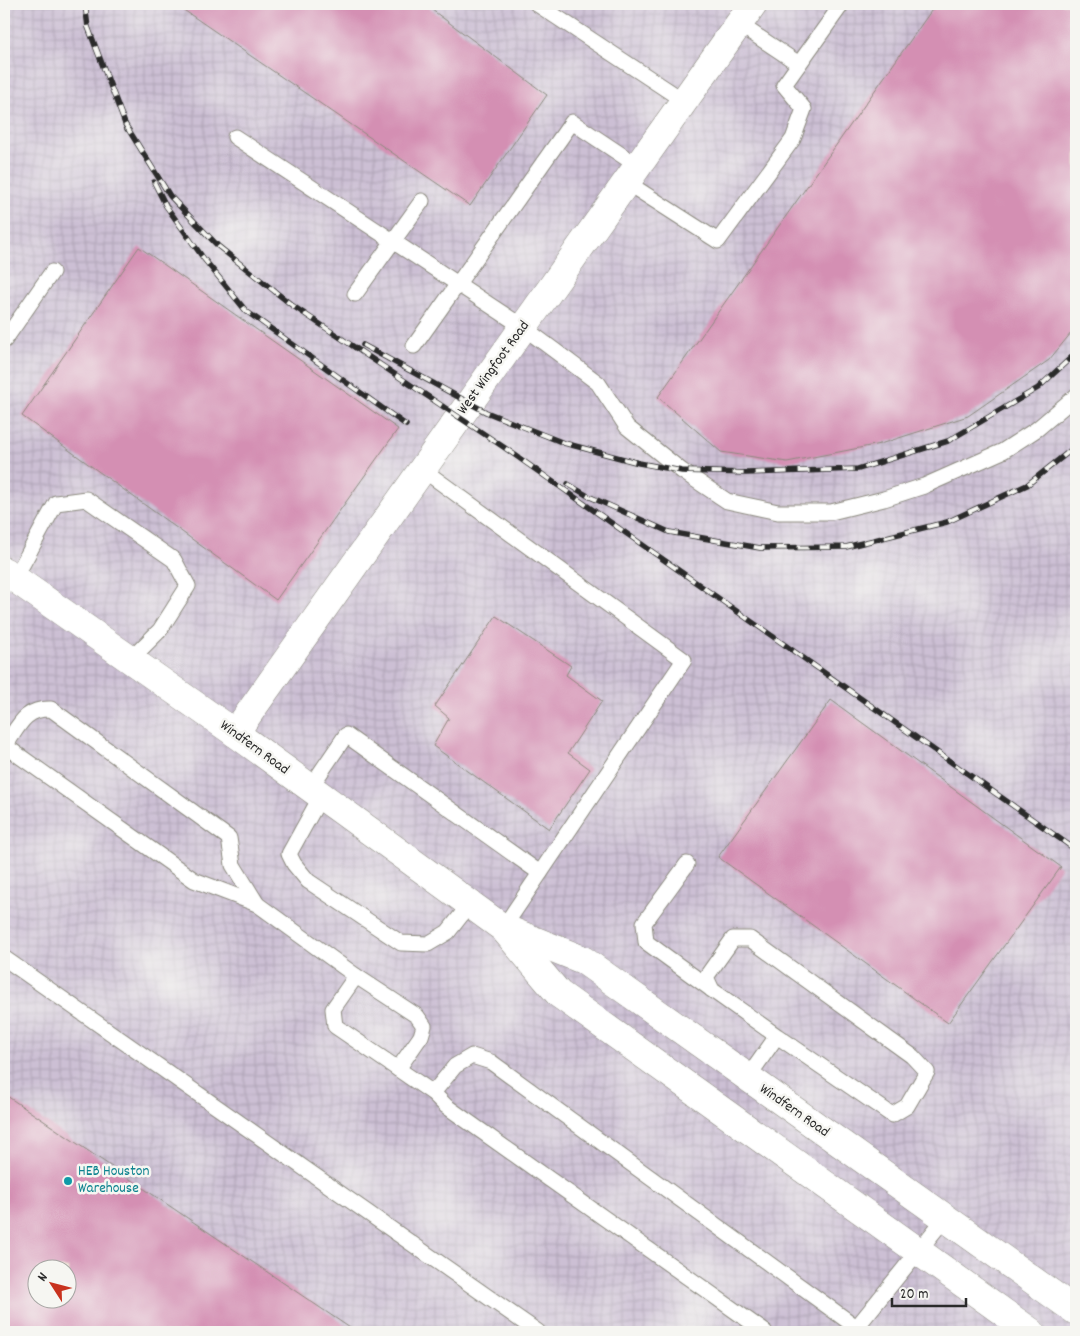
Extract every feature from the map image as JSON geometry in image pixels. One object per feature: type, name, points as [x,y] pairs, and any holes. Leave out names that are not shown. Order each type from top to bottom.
[{"type":"street","name":"West Wingfoot Road","points":[[235,733],[746,14]]},
{"type":"street","name":"Windfern Road","points":[[9,574],[235,733],[503,928],[558,994],[919,1252],[1016,1328]]},
{"type":"street","name":"Windfern Road","points":[[503,928],[583,960],[1076,1311]]},
{"type":"lane","points":[[537,4],[684,101]]},
{"type":"lane","points":[[414,346],[572,122],[632,174],[718,241],[793,139],[804,109],[784,85],[842,4]]},
{"type":"lane","points":[[746,14],[799,64]]},
{"type":"lane","points":[[235,137],[523,327],[598,383],[627,427],[682,471],[727,501],[778,512],[831,512],[924,486],[1003,451],[1037,429],[1076,396]]},
{"type":"lane","points":[[355,294],[422,201]]},
{"type":"lane","points":[[4,341],[52,272]]},
{"type":"lane","points":[[422,469],[684,660],[503,928]]},
{"type":"lane","points":[[9,574],[56,503],[86,499],[174,560],[188,586],[160,630],[130,660]]},
{"type":"lane","points":[[257,904],[233,865],[229,838],[51,709],[39,709],[28,713],[5,745],[194,880],[257,904],[356,976],[417,1016],[424,1026],[421,1036],[398,1069]]},
{"type":"lane","points":[[470,904],[448,932],[428,944],[401,943],[308,881],[294,864],[290,854],[315,792],[346,735],[540,873]]},
{"type":"lane","points":[[687,864],[644,923],[646,942],[712,990],[777,1036],[892,1114],[907,1106],[927,1072],[912,1056],[750,939],[733,939],[706,976],[712,990]]},
{"type":"lane","points":[[4,958],[538,1332]]},
{"type":"lane","points":[[356,976],[333,1010],[334,1026],[433,1093],[454,1111],[766,1332]]},
{"type":"lane","points":[[748,1078],[777,1036]]},
{"type":"lane","points":[[433,1093],[455,1066],[472,1056],[491,1062],[860,1330],[945,1218]]},
{"type":"shaded area","points":[[4,4],[1076,4],[1076,1332],[4,1332]]},
{"type":"building","points":[[175,4],[424,4],[547,95],[470,206]]},
{"type":"building","points":[[936,4],[1076,4],[1076,327],[1049,360],[968,416],[880,444],[787,462],[721,452],[658,397]]},
{"type":"building","points":[[139,247],[398,429],[276,600],[22,416]]},
{"type":"building","points":[[496,616],[571,666],[566,675],[602,701],[568,753],[590,769],[549,829],[433,746],[449,718],[435,706]]},
{"type":"building","points":[[831,700],[1061,867],[948,1023],[718,857]]},
{"type":"building","name":"HEB Houston Warehouse","points":[[4,1094],[356,1332],[4,1332]]},
{"type":"railway","points":[[85,4],[88,27],[127,129]]},
{"type":"railway","points":[[125,124],[170,196],[218,246],[293,306],[505,448],[1076,850]]},
{"type":"railway","points":[[154,182],[166,206],[204,259],[246,311],[406,425]]},
{"type":"railway","points":[[363,345],[486,412],[564,443],[639,463],[682,471],[746,473],[858,469],[948,441],[1038,388],[1076,353]]},
{"type":"railway","points":[[568,484],[588,496],[669,532],[760,548],[846,547],[947,522],[1027,485],[1076,446]]},
{"type":"place","name":"HEB Houston Warehouse","points":[[68,1181]]}]
